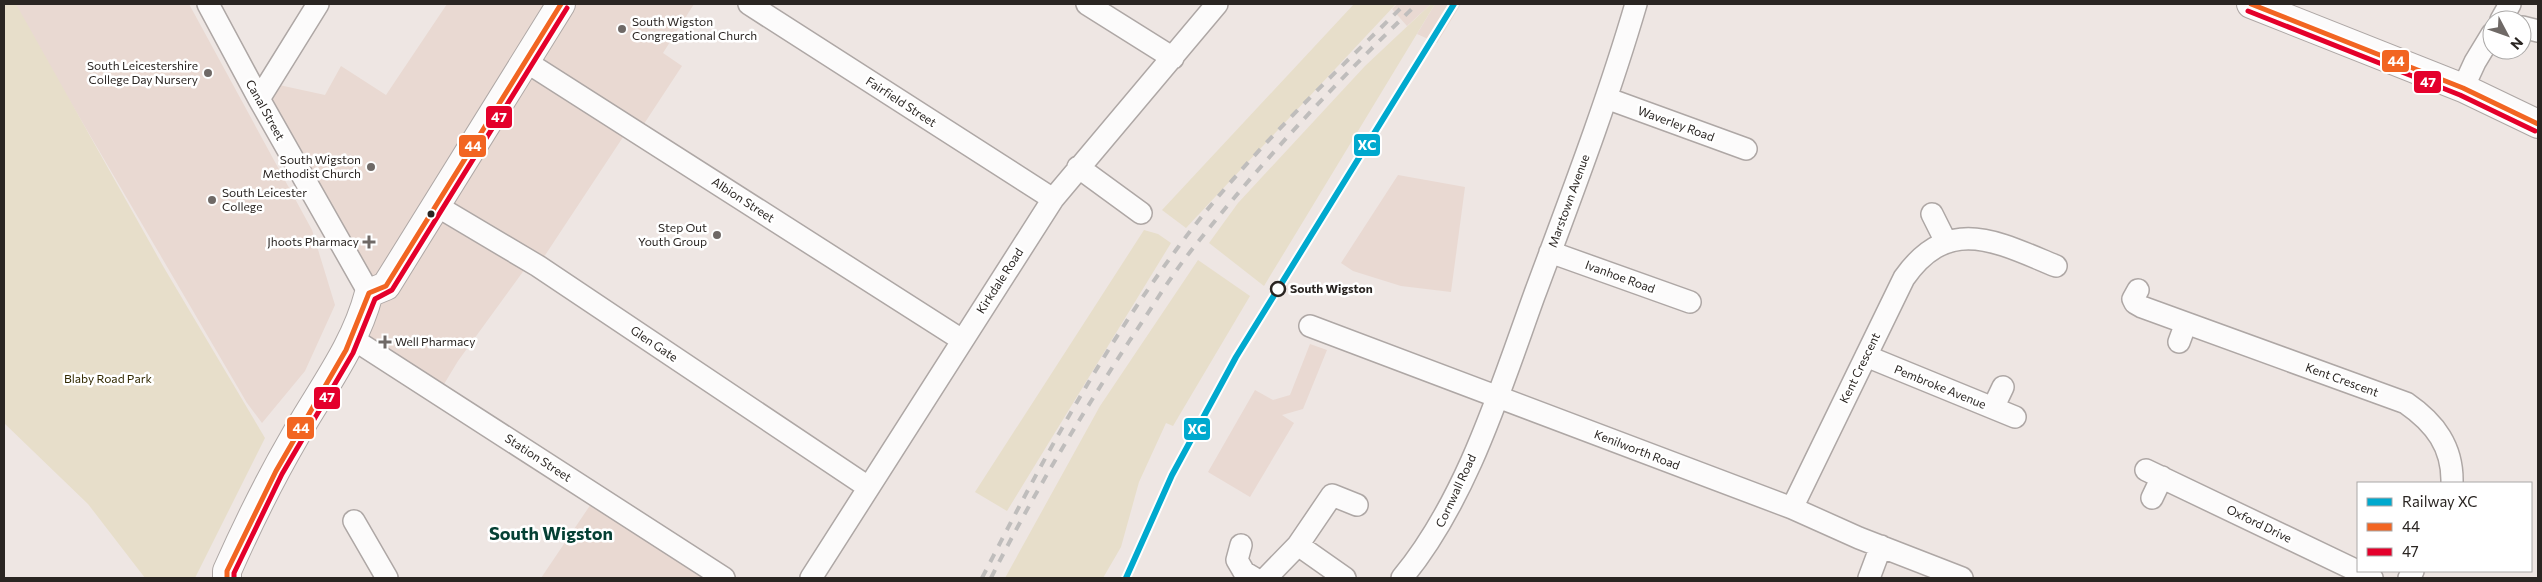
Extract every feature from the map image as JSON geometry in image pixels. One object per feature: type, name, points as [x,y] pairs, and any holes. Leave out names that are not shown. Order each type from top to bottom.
[{"type":"main road","points":[[227,578],[227,571],[249,522],[293,438],[353,339],[370,294],[386,286],[561,4]]},
{"type":"main road","points":[[2251,4],[2463,88],[2538,124]]},
{"type":"street","name":"Canal Street","points":[[208,4],[259,99],[370,294]]},
{"type":"street","points":[[259,99],[318,4]]},
{"type":"street","name":"Fairfield Street","points":[[749,4],[1053,199]]},
{"type":"street","points":[[1087,4],[1173,58]]},
{"type":"street","name":"Kirkdale Road","points":[[811,578],[1053,199],[1217,4]]},
{"type":"street","name":"Marstown Avenue","points":[[1497,397],[1606,98],[1636,4]]},
{"type":"street","points":[[2463,88],[2482,50]]},
{"type":"street","name":"Albion Street","points":[[525,61],[962,340]]},
{"type":"street","name":"Waverley Road","points":[[1606,98],[1746,149]]},
{"type":"street","points":[[1078,167],[1141,213]]},
{"type":"street","name":"Glen Gate","points":[[437,206],[538,266],[868,487]]},
{"type":"street","points":[[1932,214],[1946,242]]},
{"type":"street","name":"Kent Crescent","points":[[1792,508],[1904,278],[1913,266],[1933,248],[1946,242],[1957,238],[1982,238],[1996,241],[2056,266]]},
{"type":"street","name":"Ivanhoe Road","points":[[1550,252],[1690,302]]},
{"type":"street","name":"Kent Crescent","points":[[2138,290],[2133,299],[2135,303],[2182,333],[2406,404],[2424,415],[2442,437],[2452,466],[2452,482]]},
{"type":"street","name":"Kenilworth Road","points":[[1310,326],[1792,508],[1962,578]]},
{"type":"street","name":"Station Street","points":[[353,339],[724,578]]},
{"type":"street","name":"Pembroke Avenue","points":[[1866,356],[1937,387],[2015,417]]},
{"type":"street","points":[[1993,408],[2003,387]]},
{"type":"street","name":"Cornwall Road","points":[[1402,578],[1419,558],[1450,508],[1497,397]]},
{"type":"street","name":"Oxford Drive","points":[[2152,498],[2154,474],[2357,571]]},
{"type":"street","points":[[1266,578],[1298,545],[1332,495],[1357,505]]},
{"type":"street","points":[[354,521],[387,578]]},
{"type":"street","points":[[1241,545],[1237,560],[1244,572],[1254,578]]},
{"type":"street","points":[[1298,545],[1345,578]]},
{"type":"street","points":[[1869,578],[1881,546]]},
{"type":"street","name":"Oxford Drive","points":[[2359,572],[2372,578]]},
{"type":"shaded area","name":"South Leicester College","points":[[13,4],[189,4],[312,230],[335,305],[305,371],[262,423],[247,403]]},
{"type":"shaded area","points":[[447,4],[694,4],[663,53],[682,66],[638,133],[629,128],[538,266],[530,262],[458,361],[438,394],[353,339],[369,293],[259,99],[279,85],[325,95],[341,66],[386,95]]},
{"type":"shaded area","points":[[1397,4],[1431,4],[1407,26],[1392,9]]},
{"type":"shaded area","points":[[1435,4],[1461,4],[1437,43],[1417,34]]},
{"type":"shaded area","points":[[1398,175],[1465,187],[1451,292],[1401,286],[1353,271],[1341,263]]},
{"type":"shaded area","points":[[1310,344],[1327,350],[1303,409],[1282,415],[1294,423],[1250,497],[1208,472],[1255,390],[1273,400],[1290,395]]},
{"type":"shaded area","points":[[593,501],[710,578],[541,578]]},
{"type":"green space","name":"Blaby Road Park","points":[[4,4],[16,4],[163,266],[265,438],[195,578],[145,578],[88,504],[4,423]]},
{"type":"green space","points":[[1354,4],[1396,4],[1186,228],[1162,210]]},
{"type":"green space","points":[[1431,4],[1435,4],[1264,286],[1209,243],[1238,203],[1365,66]]},
{"type":"green space","points":[[1144,230],[1158,234],[1171,243],[1007,511],[975,492]]},
{"type":"green space","points":[[1198,260],[1250,296],[1173,426],[1166,423],[1139,482],[1121,547],[1103,578],[1005,578],[1100,406]]},
{"type":"railway","points":[[982,578],[1072,410],[1122,329],[1176,250],[1257,153],[1315,92],[1405,4]]},
{"type":"railway","points":[[991,578],[1023,517],[1075,428],[1130,340],[1182,263],[1217,219],[1299,124],[1417,4]]},
{"type":"rail line","name":"XC","points":[[1126,578],[1172,475],[1236,357],[1454,4]]},
{"type":"transit line","name":"44","points":[[227,578],[227,571],[276,471],[346,350],[369,293],[386,286],[561,4]]},
{"type":"transit line","name":"44","points":[[2251,4],[2463,88],[2538,124]]},
{"type":"transit line","name":"47","points":[[234,578],[234,573],[282,474],[353,353],[375,299],[392,290],[567,8]]},
{"type":"transit line","name":"47","points":[[2248,11],[2460,95],[2535,131]]},
{"type":"place","name":"South Wigston Congregational Church","points":[[622,29]]},
{"type":"place","name":"South Leicestershire College Day Nursery","points":[[208,73]]},
{"type":"place","name":"South Wigston Methodist Church","points":[[371,167]]},
{"type":"place","name":"South Leicester College","points":[[212,200]]},
{"type":"place","name":"Step Out Youth Group","points":[[717,235]]},
{"type":"place","name":"Jhoots Pharmacy","points":[[369,242]]},
{"type":"place","name":"South Wigston","points":[[1278,289]]},
{"type":"place","name":"Well Pharmacy","points":[[385,342]]},
{"type":"district","name":"South Wigston","points":[[551,534]]}]
